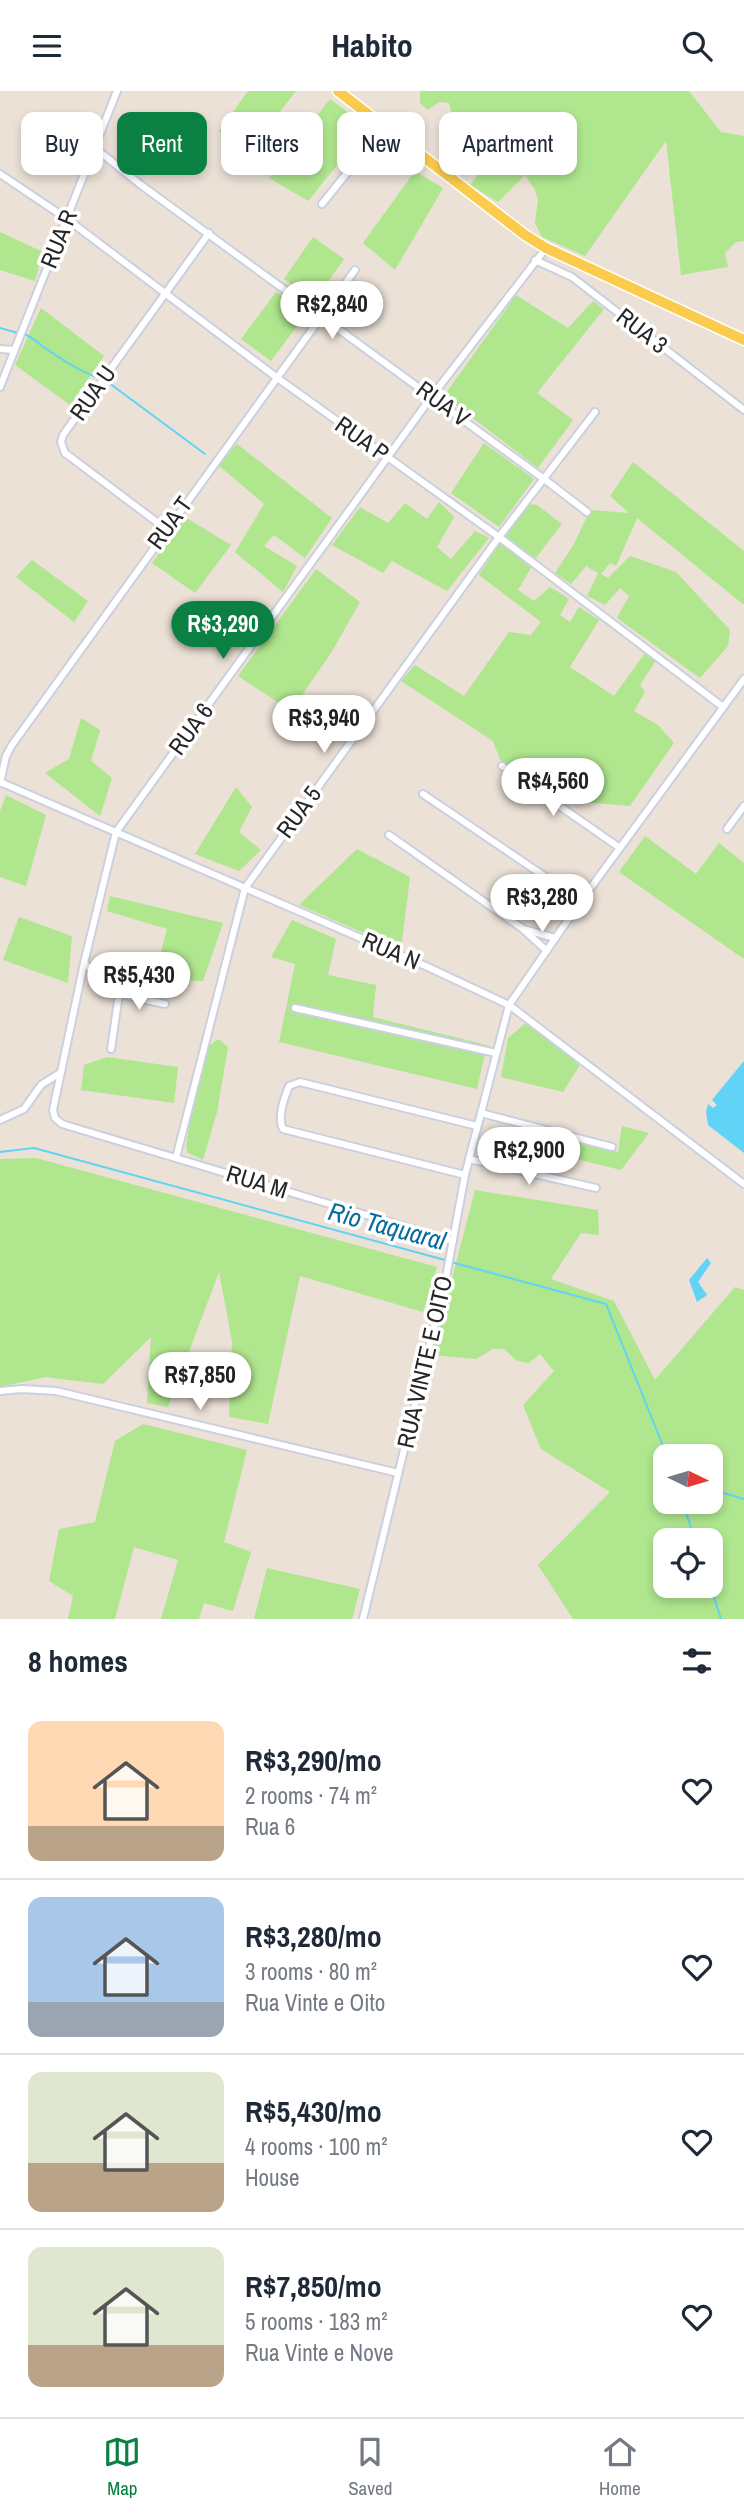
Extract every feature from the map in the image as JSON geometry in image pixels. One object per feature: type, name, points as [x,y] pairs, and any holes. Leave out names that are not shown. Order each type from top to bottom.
[{"type":"main road","points":[[338,91],[365,112]]},
{"type":"main road","points":[[425,158],[546,248],[744,340]]},
{"type":"street","name":"RUA R","points":[[103,127],[117,91]]},
{"type":"street","name":"RUA V","points":[[103,154],[587,512]]},
{"type":"street","name":"RUA P","points":[[0,174],[67,219],[163,294],[499,537],[723,707]]},
{"type":"street","name":"RUA R","points":[[0,387],[84,175]]},
{"type":"street","points":[[322,204],[345,175]]},
{"type":"street","name":"RUA U","points":[[166,529],[65,453],[62,448],[63,435],[209,233]]},
{"type":"street","name":"RUA 6","points":[[62,1124],[55,1118],[53,1110],[84,963],[117,832],[387,457],[546,248]]},
{"type":"street","name":"RUA 3","points":[[535,260],[572,277],[744,409]]},
{"type":"street","name":"RUA T","points":[[0,782],[3,754],[355,269]]},
{"type":"street","points":[[0,349],[15,350]]},
{"type":"street","name":"RUA 5","points":[[176,1158],[245,888],[499,537],[595,412]]},
{"type":"street","name":"RUA VINTE E OITO","points":[[363,1619],[446,1277],[465,1175],[509,1005],[581,901],[723,707],[741,689],[744,679]]},
{"type":"street","points":[[502,766],[620,848]]},
{"type":"street","name":"RUA N","points":[[0,782],[509,1005],[744,1184]]},
{"type":"street","points":[[423,794],[581,901]]},
{"type":"street","points":[[727,829],[744,806]]},
{"type":"street","points":[[389,835],[523,929],[547,951]]},
{"type":"street","points":[[523,929],[555,938]]},
{"type":"street","points":[[84,963],[119,994],[165,1004]]},
{"type":"street","points":[[111,1049],[119,994]]},
{"type":"street","points":[[295,1008],[496,1053]]},
{"type":"street","points":[[0,1120],[24,1109],[41,1085],[60,1073]]},
{"type":"street","points":[[465,1175],[283,1129],[280,1120],[283,1107],[289,1086],[300,1082],[477,1126]]},
{"type":"street","points":[[481,1113],[612,1147]]},
{"type":"street","name":"RUA M","points":[[62,1124],[453,1241]]},
{"type":"street","points":[[469,1159],[596,1188]]},
{"type":"street","points":[[0,1391],[56,1391],[398,1473]]},
{"type":"green space","points":[[248,91],[296,91],[280,112],[233,112]]},
{"type":"green space","points":[[420,91],[689,91],[721,132],[744,136],[744,241],[736,242],[725,253],[728,267],[681,275],[666,141],[585,256],[542,237],[535,223],[538,200],[525,175],[577,175],[577,112],[451,112],[449,103],[439,102],[428,110],[420,103]]},
{"type":"green space","points":[[330,99],[348,112],[337,112],[337,165],[308,201],[269,178],[271,175],[323,175],[323,112],[320,112]]},
{"type":"green space","points":[[412,175],[422,175],[443,188],[395,270],[363,243]]},
{"type":"green space","points":[[478,175],[525,175],[498,202],[470,185]]},
{"type":"green space","points":[[0,232],[43,252],[35,281],[0,270]]},
{"type":"green space","points":[[313,237],[344,259],[315,301],[284,279]]},
{"type":"green space","points":[[276,292],[306,314],[271,361],[241,339]]},
{"type":"green space","points":[[516,295],[568,328],[593,301],[604,309],[537,393],[573,420],[538,468],[444,396]]},
{"type":"green space","points":[[41,308],[104,356],[70,405],[15,365]]},
{"type":"green space","points":[[484,443],[534,479],[499,527],[451,493]]},
{"type":"green space","points":[[237,444],[332,518],[305,558],[274,535],[264,546],[297,566],[283,592],[235,552],[264,504],[218,465]]},
{"type":"green space","points":[[633,462],[744,551],[744,605],[637,518],[616,566],[610,563],[601,574],[608,578],[630,556],[676,572],[730,630],[728,646],[700,678],[617,618],[629,596],[620,588],[605,605],[587,596],[598,573],[586,566],[571,584],[555,573],[574,544],[590,510],[629,513],[610,496]]},
{"type":"green space","points":[[439,502],[454,517],[437,547],[451,559],[475,531],[489,538],[447,591],[392,561],[383,573],[332,545],[360,507],[388,523],[405,503],[427,519]]},
{"type":"green space","points":[[528,504],[537,505],[562,524],[535,559],[503,535]]},
{"type":"green space","points":[[185,517],[231,545],[195,593],[152,563]]},
{"type":"green space","points":[[500,542],[532,566],[518,590],[534,601],[550,587],[569,599],[560,615],[570,622],[579,607],[599,620],[570,667],[614,696],[645,653],[656,660],[640,685],[645,692],[634,711],[658,725],[674,743],[630,806],[558,800],[501,762],[493,741],[401,681],[415,665],[464,696],[509,632],[531,635],[541,622],[479,575]]},
{"type":"green space","points":[[32,560],[88,601],[74,622],[16,577]]},
{"type":"green space","points":[[316,569],[360,602],[331,653],[291,711],[238,676]]},
{"type":"green space","points":[[81,718],[100,730],[91,761],[112,778],[100,816],[45,773],[69,759]]},
{"type":"green space","points":[[236,787],[252,807],[239,832],[261,850],[239,871],[195,854]]},
{"type":"green space","points":[[6,795],[46,815],[26,886],[0,877],[0,811]]},
{"type":"green space","points":[[645,836],[696,874],[719,843],[744,863],[744,959],[619,872]]},
{"type":"green space","points":[[357,849],[410,877],[401,949],[299,905]]},
{"type":"green space","points":[[110,896],[223,923],[203,981],[182,980],[160,955],[167,929],[107,911]]},
{"type":"green space","points":[[19,917],[72,936],[68,983],[3,960]]},
{"type":"green space","points":[[292,920],[336,939],[328,975],[376,985],[373,1017],[487,1045],[477,1089],[279,1042],[295,964],[271,957]]},
{"type":"green space","points":[[526,1023],[580,1065],[563,1092],[501,1077],[508,1038]]},
{"type":"green space","points":[[218,1039],[228,1047],[217,1112],[203,1160],[188,1153],[186,1147],[193,1101],[202,1075],[206,1048]]},
{"type":"green space","points":[[107,1057],[178,1067],[174,1103],[81,1090],[84,1065]]},
{"type":"green space","points":[[622,1126],[649,1133],[621,1170],[571,1158],[575,1143],[618,1152]]},
{"type":"green space","points":[[36,1158],[437,1267],[423,1312],[300,1276],[268,1424],[229,1417],[232,1341],[219,1272],[168,1407],[147,1403],[151,1337],[103,1384],[45,1377],[0,1387],[0,1159]]},
{"type":"green space","points":[[475,1190],[598,1210],[599,1235],[581,1233],[551,1279],[614,1301],[655,1380],[735,1287],[744,1290],[744,1619],[573,1619],[538,1565],[610,1492],[541,1449],[523,1405],[554,1371],[540,1354],[529,1363],[517,1361],[504,1349],[493,1349],[476,1359],[432,1355]]},
{"type":"green space","points":[[143,1424],[247,1450],[224,1542],[251,1552],[233,1611],[204,1603],[199,1619],[161,1619],[178,1560],[134,1547],[115,1619],[68,1619],[73,1596],[49,1581],[59,1529],[95,1522],[115,1441]]},
{"type":"green space","points":[[267,1568],[360,1589],[352,1619],[254,1619]]},
{"type":"water","points":[[743,1062],[744,1153],[708,1125],[706,1112],[708,1104],[713,1108],[717,1105],[712,1100]]},
{"type":"water","points":[[707,1258],[711,1263],[698,1282],[707,1295],[697,1302],[689,1280]]},
{"type":"waterway","points":[[0,328],[18,333]]},
{"type":"waterway","points":[[23,334],[73,366],[99,378]]},
{"type":"waterway","points":[[105,380],[205,454]]},
{"type":"waterway","name":"Rio Taquaral","points":[[0,1152],[34,1148],[445,1260]]},
{"type":"waterway","name":"Rio Taquaral","points":[[451,1262],[606,1304],[662,1444]]},
{"type":"waterway","points":[[723,1493],[744,1499]]},
{"type":"waterway","name":"Rio Taquaral","points":[[686,1514],[691,1528]]},
{"type":"waterway","name":"Rio Taquaral","points":[[714,1598],[721,1619]]}]
